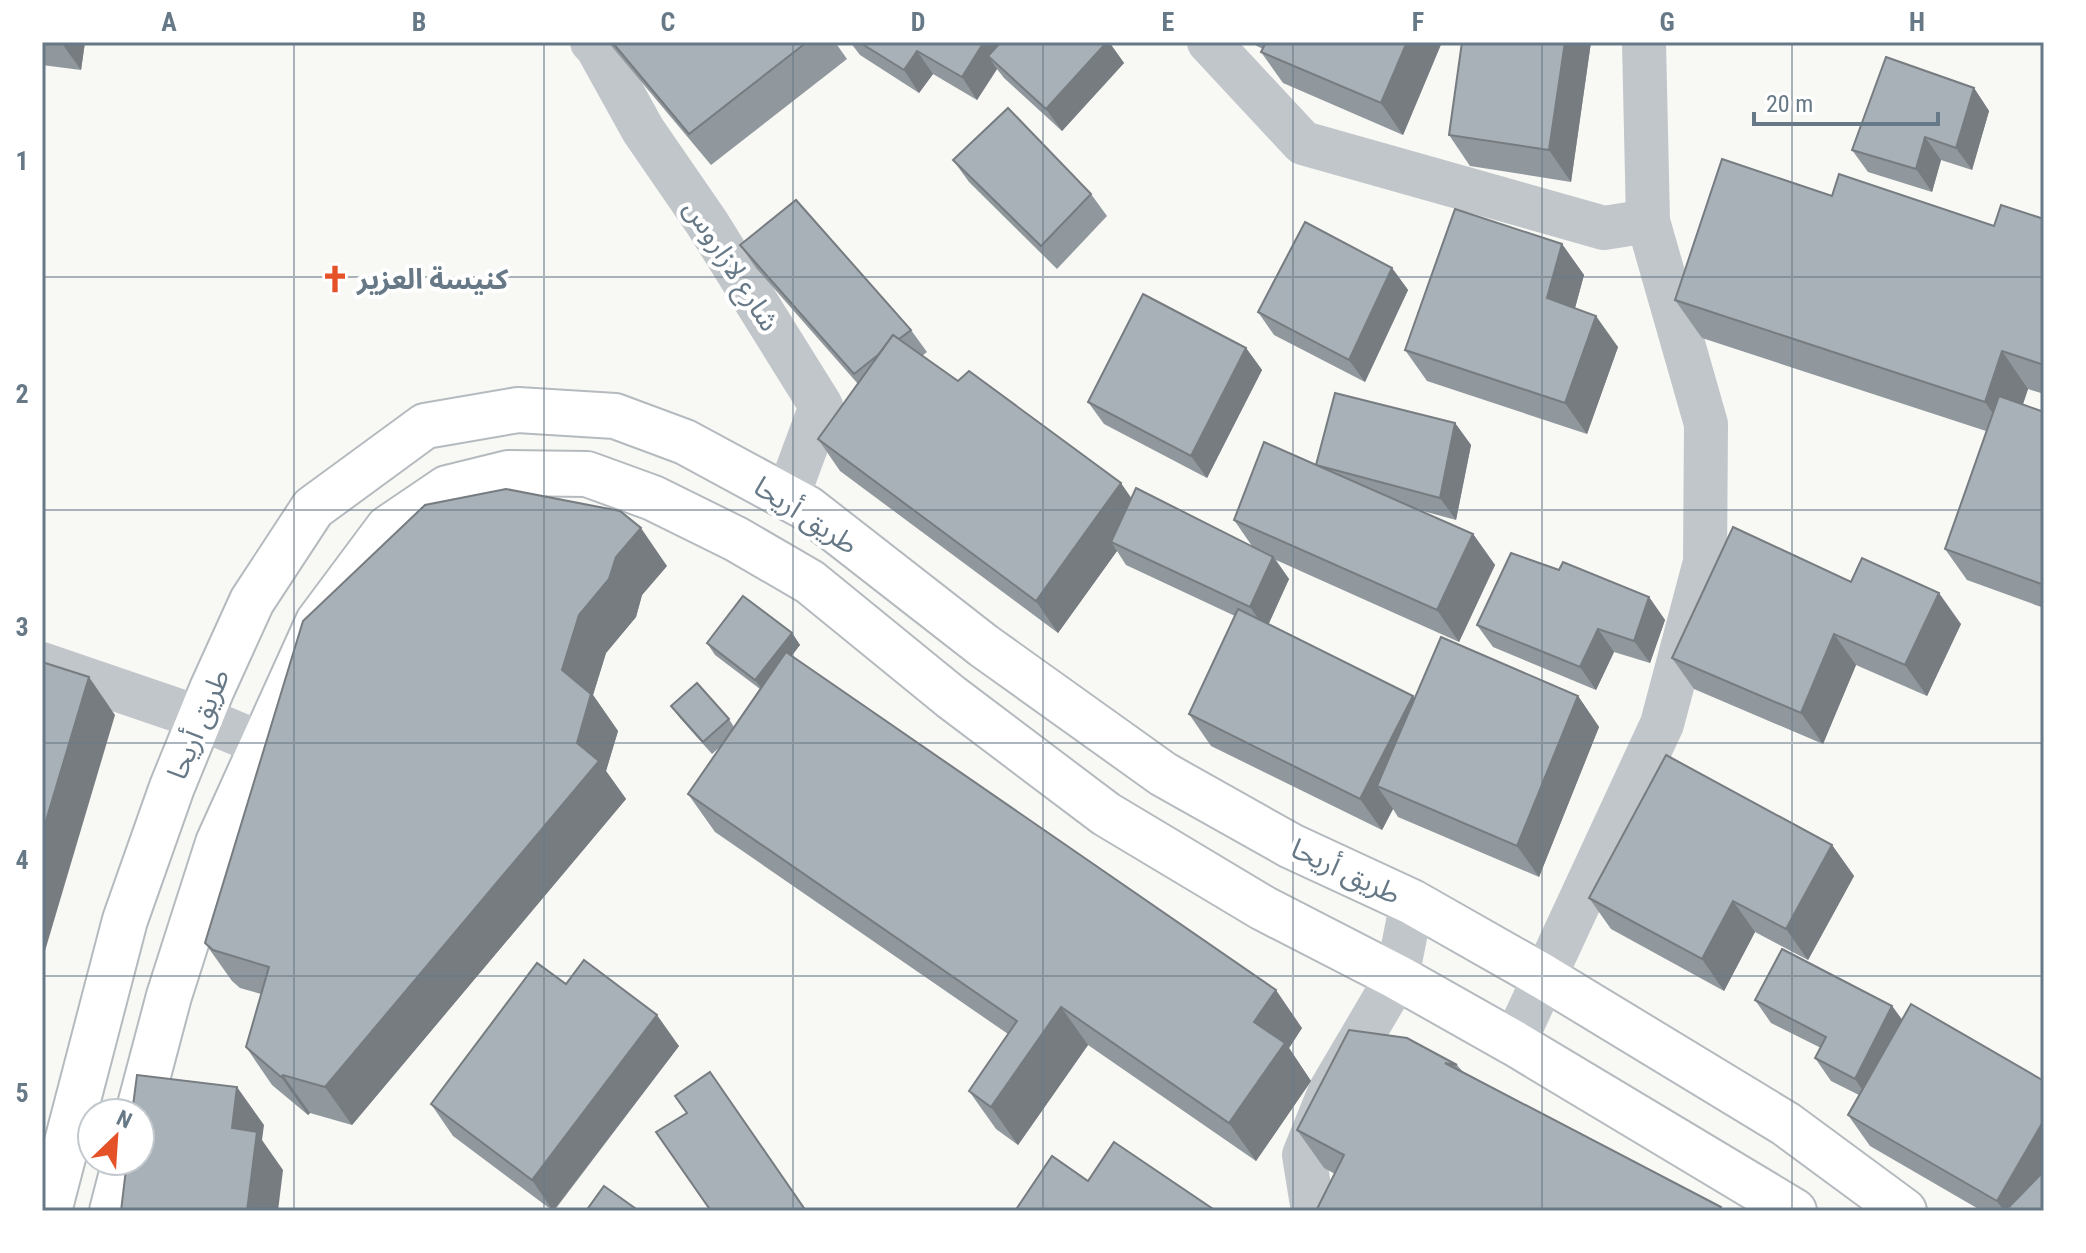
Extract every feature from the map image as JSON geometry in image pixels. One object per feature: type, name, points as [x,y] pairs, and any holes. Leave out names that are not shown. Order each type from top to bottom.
[{"type":"main road","name":"طريق أريحا","points":[[49,1211],[125,920],[172,787],[252,601],[313,508],[425,426],[518,410],[615,416],[685,442],[807,508],[984,646],[1163,774],[1291,846],[1412,902],[1544,977],[1786,1124],[1904,1211]]},
{"type":"main road","name":"طريق أريحا","points":[[142,1097],[169,996],[218,843],[318,622],[388,528],[447,488],[508,473],[587,474],[653,498],[736,539],[810,582],[951,697],[1106,814],[1263,908],[1397,977],[1514,1043],[1794,1211]]},
{"type":"main road","points":[[112,1211],[121,1177]]},
{"type":"street","name":"شارع لازاروس","points":[[592,42],[643,130],[707,223],[821,406],[787,498]]},
{"type":"street","points":[[1209,42],[1303,143],[1604,228],[1648,221]]},
{"type":"street","points":[[1514,1043],[1662,724],[1705,562],[1706,424],[1648,221],[1644,42]]},
{"type":"street","points":[[42,664],[200,718],[262,744]]},
{"type":"street","points":[[1313,1211],[1304,1155],[1330,1091],[1397,977],[1412,902]]},
{"type":"building","points":[[612,42],[807,42],[689,134]]},
{"type":"building","points":[[859,42],[984,42],[962,77],[917,51],[904,70]]},
{"type":"building","points":[[1001,42],[1107,42],[1046,109],[988,56]]},
{"type":"building","points":[[1266,42],[1407,42],[1381,103],[1261,52]]},
{"type":"building","points":[[1462,42],[1565,42],[1549,150],[1449,135]]},
{"type":"building","points":[[1886,57],[1974,88],[1956,148],[1925,137],[1916,169],[1852,150]]},
{"type":"building","points":[[1008,108],[1091,194],[1041,246],[953,160]]},
{"type":"building","points":[[1722,159],[1832,196],[1839,174],[1994,226],[2001,205],[2044,219],[2044,365],[2002,351],[1985,402],[1675,300]]},
{"type":"building","points":[[796,200],[911,330],[899,339],[893,335],[878,355],[854,374],[740,245]]},
{"type":"building","points":[[1455,209],[1562,244],[1547,298],[1596,316],[1565,403],[1405,350]]},
{"type":"building","points":[[1305,222],[1392,268],[1349,360],[1258,312]]},
{"type":"building","points":[[1143,294],[1246,348],[1191,456],[1088,402]]},
{"type":"building","points":[[893,335],[958,381],[969,371],[1121,483],[1036,601],[818,439]]},
{"type":"building","points":[[1335,393],[1455,423],[1440,498],[1316,465]]},
{"type":"building","points":[[1999,396],[2044,412],[2044,585],[1945,549]]},
{"type":"building","points":[[1264,442],[1473,534],[1437,610],[1234,520]]},
{"type":"building","points":[[1136,488],[1273,557],[1250,607],[1111,542]]},
{"type":"building","points":[[506,489],[620,511],[641,528],[616,557],[609,579],[579,615],[562,670],[591,694],[577,743],[599,761],[325,1087],[281,1077],[246,1047],[269,967],[213,950],[205,943],[303,621],[425,505]]},
{"type":"building","points":[[1733,527],[1851,582],[1862,558],[1939,593],[1905,665],[1834,634],[1801,713],[1672,658]]},
{"type":"building","points":[[1511,553],[1559,570],[1563,562],[1649,597],[1634,641],[1598,629],[1580,667],[1477,625]]},
{"type":"building","points":[[743,596],[792,633],[755,680],[707,643]]},
{"type":"building","points":[[1238,609],[1413,696],[1360,799],[1189,714]]},
{"type":"building","points":[[1441,637],[1578,696],[1517,846],[1377,786]]},
{"type":"building","points":[[786,652],[1276,990],[1254,1022],[1285,1043],[1229,1123],[1061,1007],[991,1107],[969,1091],[1017,1021],[688,794]]},
{"type":"building","points":[[42,662],[89,677],[42,834]]},
{"type":"building","points":[[697,683],[729,719],[703,742],[671,706]]},
{"type":"building","points":[[1666,755],[1832,845],[1786,929],[1733,901],[1702,959],[1589,898]]},
{"type":"building","points":[[1782,949],[1892,1006],[1855,1079],[1815,1058],[1826,1037],[1755,1000]]},
{"type":"building","points":[[584,960],[657,1015],[532,1180],[431,1104],[537,963],[566,984]]},
{"type":"building","points":[[1911,1004],[2044,1081],[2044,1120],[1997,1201],[1848,1115]]},
{"type":"building","points":[[1349,1030],[1407,1038],[1457,1065],[1445,1063],[1721,1207],[1719,1211],[1316,1211],[1344,1155],[1297,1130]]},
{"type":"building","points":[[710,1072],[806,1211],[711,1211],[656,1132],[687,1113],[675,1096]]},
{"type":"building","points":[[137,1075],[237,1087],[232,1128],[257,1132],[247,1211],[121,1211],[125,1177],[156,1177],[156,1097],[134,1097]]},
{"type":"building","points":[[1114,1142],[1216,1211],[1015,1211],[1052,1156],[1088,1181]]},
{"type":"building","points":[[2044,1171],[2044,1211],[2005,1211]]},
{"type":"building","points":[[604,1186],[639,1211],[586,1211]]},
{"type":"place","name":"كنيسة العزير","points":[[335,279]]}]
